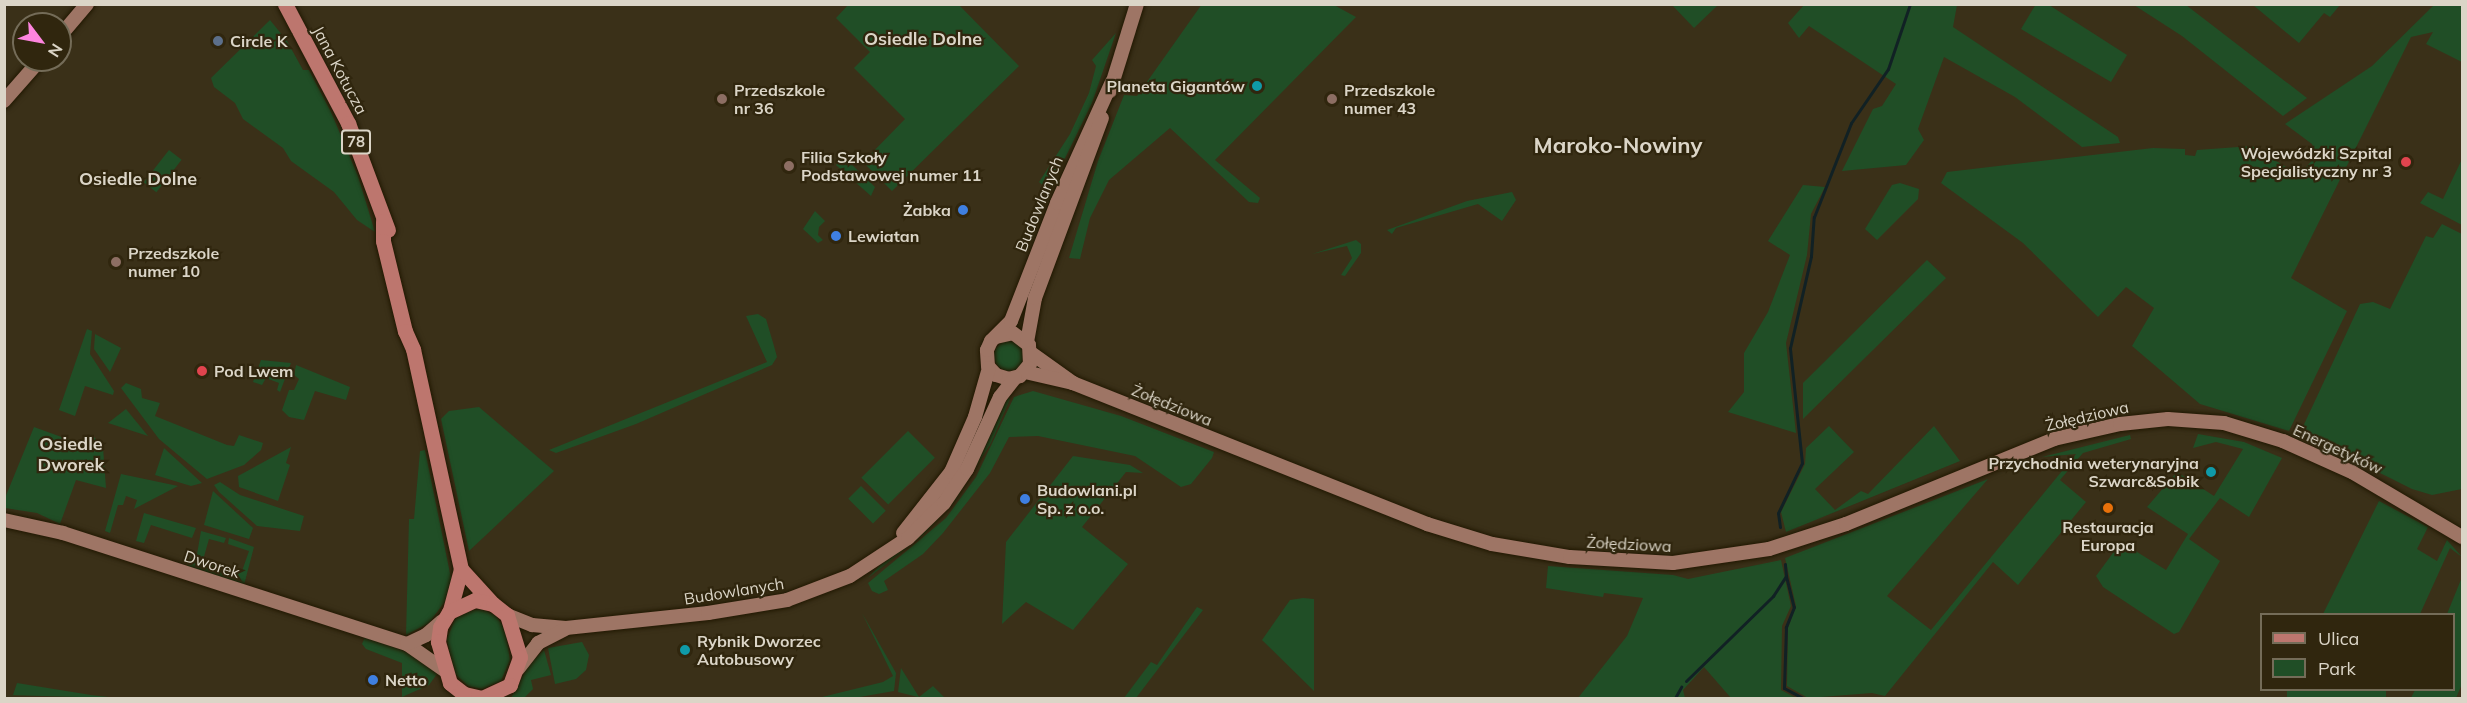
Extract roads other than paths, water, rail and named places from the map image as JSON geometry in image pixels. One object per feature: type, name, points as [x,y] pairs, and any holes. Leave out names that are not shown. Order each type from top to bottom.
[{"type":"main road","name":"Jana Kotucza","points":[[285,4],[351,130],[383,221],[392,238],[414,330],[413,349],[461,569],[446,616]]},
{"type":"main road","points":[[461,569],[493,604],[507,615],[515,633],[518,669]]},
{"type":"main road","points":[[446,616],[470,601],[493,604]]},
{"type":"main road","name":"78","points":[[446,616],[438,639],[444,670],[452,685],[471,698],[503,694],[518,669]]},
{"type":"street","points":[[72,22],[87,4]]},
{"type":"street","name":"Budowlanych","points":[[1029,348],[1032,309],[1138,7]]},
{"type":"street","points":[[4,101],[29,72]]},
{"type":"street","name":"Budowlanych","points":[[996,337],[1011,321],[1057,203],[1112,82]]},
{"type":"street","points":[[1012,333],[1029,348],[1020,375],[1002,378],[989,368],[987,350],[996,337],[1012,333]]},
{"type":"street","name":"Żołędziowa","points":[[1029,348],[1073,383]]},
{"type":"street","name":"Budowlanych","points":[[893,546],[951,472],[975,417],[989,368]]},
{"type":"street","name":"Budowlanych","points":[[507,615],[531,625],[566,628],[770,605],[850,576],[908,538],[947,499],[978,449],[999,399],[1020,375]]},
{"type":"street","name":"Żołędziowa","points":[[1020,375],[1073,383],[1457,534],[1539,553],[1652,563],[1706,560],[1786,545],[1846,525],[2054,439],[2136,421],[2189,419]]},
{"type":"street","name":"Energetyków","points":[[2189,419],[2251,430],[2328,461],[2463,537]]},
{"type":"street","name":"Dworek","points":[[4,520],[74,537],[407,644],[444,670]]},
{"type":"street","points":[[407,644],[426,635],[446,616]]},
{"type":"street","name":"Budowlanych","points":[[518,669],[537,643],[566,628]]},
{"type":"waterway","points":[[1780,527],[1778,513],[1802,463],[1790,348],[1811,256],[1814,217],[1851,123],[1888,69],[1910,4]]},
{"type":"waterway","points":[[1686,681],[1773,596],[1786,576],[1785,564]]},
{"type":"waterway","points":[[1786,576],[1794,607],[1786,627],[1784,688],[1803,698]]},
{"type":"waterway","points":[[1675,698],[1681,687]]},
{"type":"place","name":"Circle K","points":[[218,41]]},
{"type":"place","name":"Planeta Gigantów","points":[[1257,86]]},
{"type":"place","name":"Przedszkole nr 36","points":[[722,99]]},
{"type":"place","name":"Przedszkole numer 43","points":[[1332,99]]},
{"type":"place","name":"Wojewódzki Szpital Specjalistyczny nr 3","points":[[2406,162]]},
{"type":"place","name":"Filia Szkoły Podstawowej numer 11","points":[[789,166]]},
{"type":"place","name":"Żabka","points":[[963,210]]},
{"type":"place","name":"Lewiatan","points":[[836,236]]},
{"type":"place","name":"Przedszkole numer 10","points":[[116,262]]},
{"type":"place","name":"Pod Lwem","points":[[202,371]]},
{"type":"place","name":"Przychodnia weterynaryjna Szwarc&Sobik","points":[[2211,472]]},
{"type":"place","name":"Budowlani.pl Sp. z o.o.","points":[[1025,499]]},
{"type":"place","name":"Restauracja Europa","points":[[2108,508]]},
{"type":"place","name":"Rybnik Dworzec Autobusowy","points":[[685,650]]},
{"type":"place","name":"Netto","points":[[373,680]]},
{"type":"district","name":"Osiedle Dolne","points":[[923,39]]},
{"type":"district","name":"Maroko-Nowiny","points":[[1618,146]]},
{"type":"district","name":"Osiedle Dolne","points":[[138,179]]},
{"type":"district","name":"Osiedle Dworek","points":[[71,455]]}]
